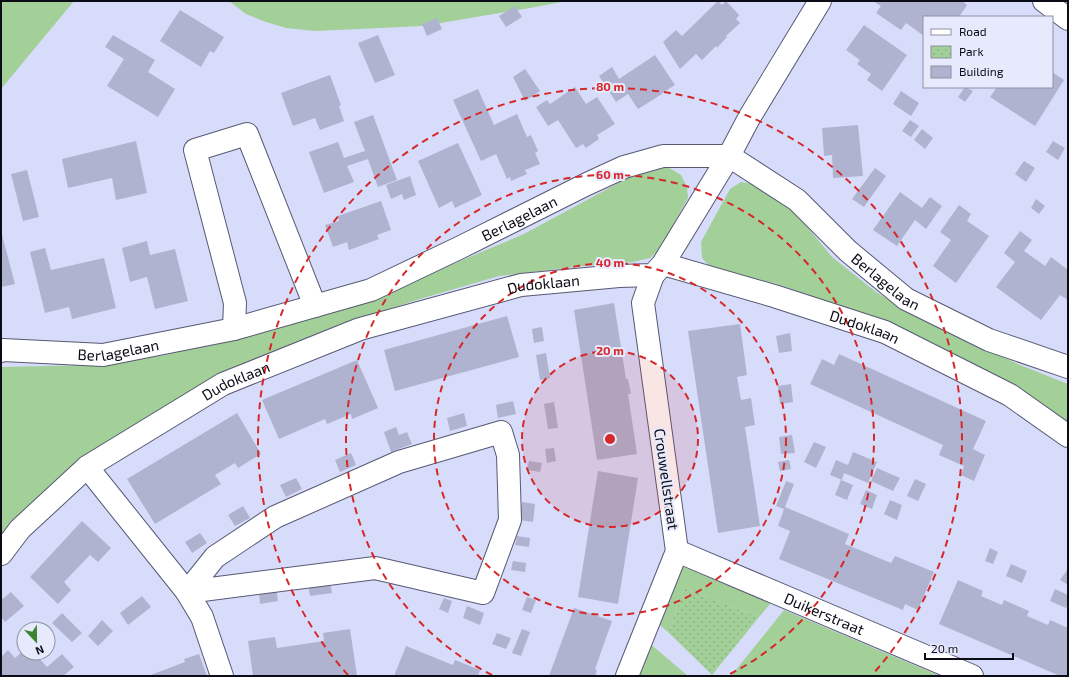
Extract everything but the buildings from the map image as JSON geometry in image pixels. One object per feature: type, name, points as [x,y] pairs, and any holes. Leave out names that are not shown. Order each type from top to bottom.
[{"type":"street","points":[[658,269],[729,156],[749,118],[820,1]]},
{"type":"street","points":[[1044,1],[1068,19]]},
{"type":"street","points":[[234,329],[235,303],[195,150],[247,134],[315,306]]},
{"type":"street","name":"Berlagelaan","points":[[1,351],[103,355],[234,329],[371,290],[624,167],[663,156],[729,156],[797,200],[848,251],[906,299],[989,340],[1068,367]]},
{"type":"street","name":"Dudoklaan","points":[[1,554],[20,529],[87,467],[223,384],[360,329],[521,285],[619,276],[658,269],[774,296],[885,332],[1010,395],[1068,436]]},
{"type":"street","name":"Crouwellstraat","points":[[628,676],[677,551],[643,303],[658,269]]},
{"type":"street","points":[[501,432],[508,455],[510,520],[483,593],[375,568],[187,592],[215,557],[275,517],[399,462],[501,432]]},
{"type":"street","points":[[87,467],[187,592],[202,617],[222,676]]},
{"type":"street","name":"Duikerstraat","points":[[677,551],[972,676]]},
{"type":"green space","points":[[1,1],[74,1],[1,89]]},
{"type":"green space","points":[[229,1],[567,1],[423,26],[315,31],[286,28],[266,22],[246,14]]},
{"type":"green space","points":[[666,166],[681,175],[687,187],[688,198],[660,249],[650,258],[633,262],[582,266],[499,276],[420,299],[333,327],[253,362],[172,402],[83,462],[1,540],[1,367],[97,365],[166,355],[304,318],[415,280],[524,234],[635,174]]},
{"type":"green space","points":[[741,182],[754,184],[780,199],[804,223],[832,257],[876,292],[924,321],[1020,365],[1068,384],[1068,423],[863,314],[774,283],[711,268],[702,258],[701,242],[730,189]]},
{"type":"green space","points":[[681,566],[771,603],[759,617],[685,588],[668,632],[656,622]]},
{"type":"green space","points":[[685,588],[759,617],[712,675],[668,632]]},
{"type":"green space","points":[[784,610],[940,676],[731,676]]},
{"type":"green space","points":[[648,642],[688,676],[636,676]]}]
